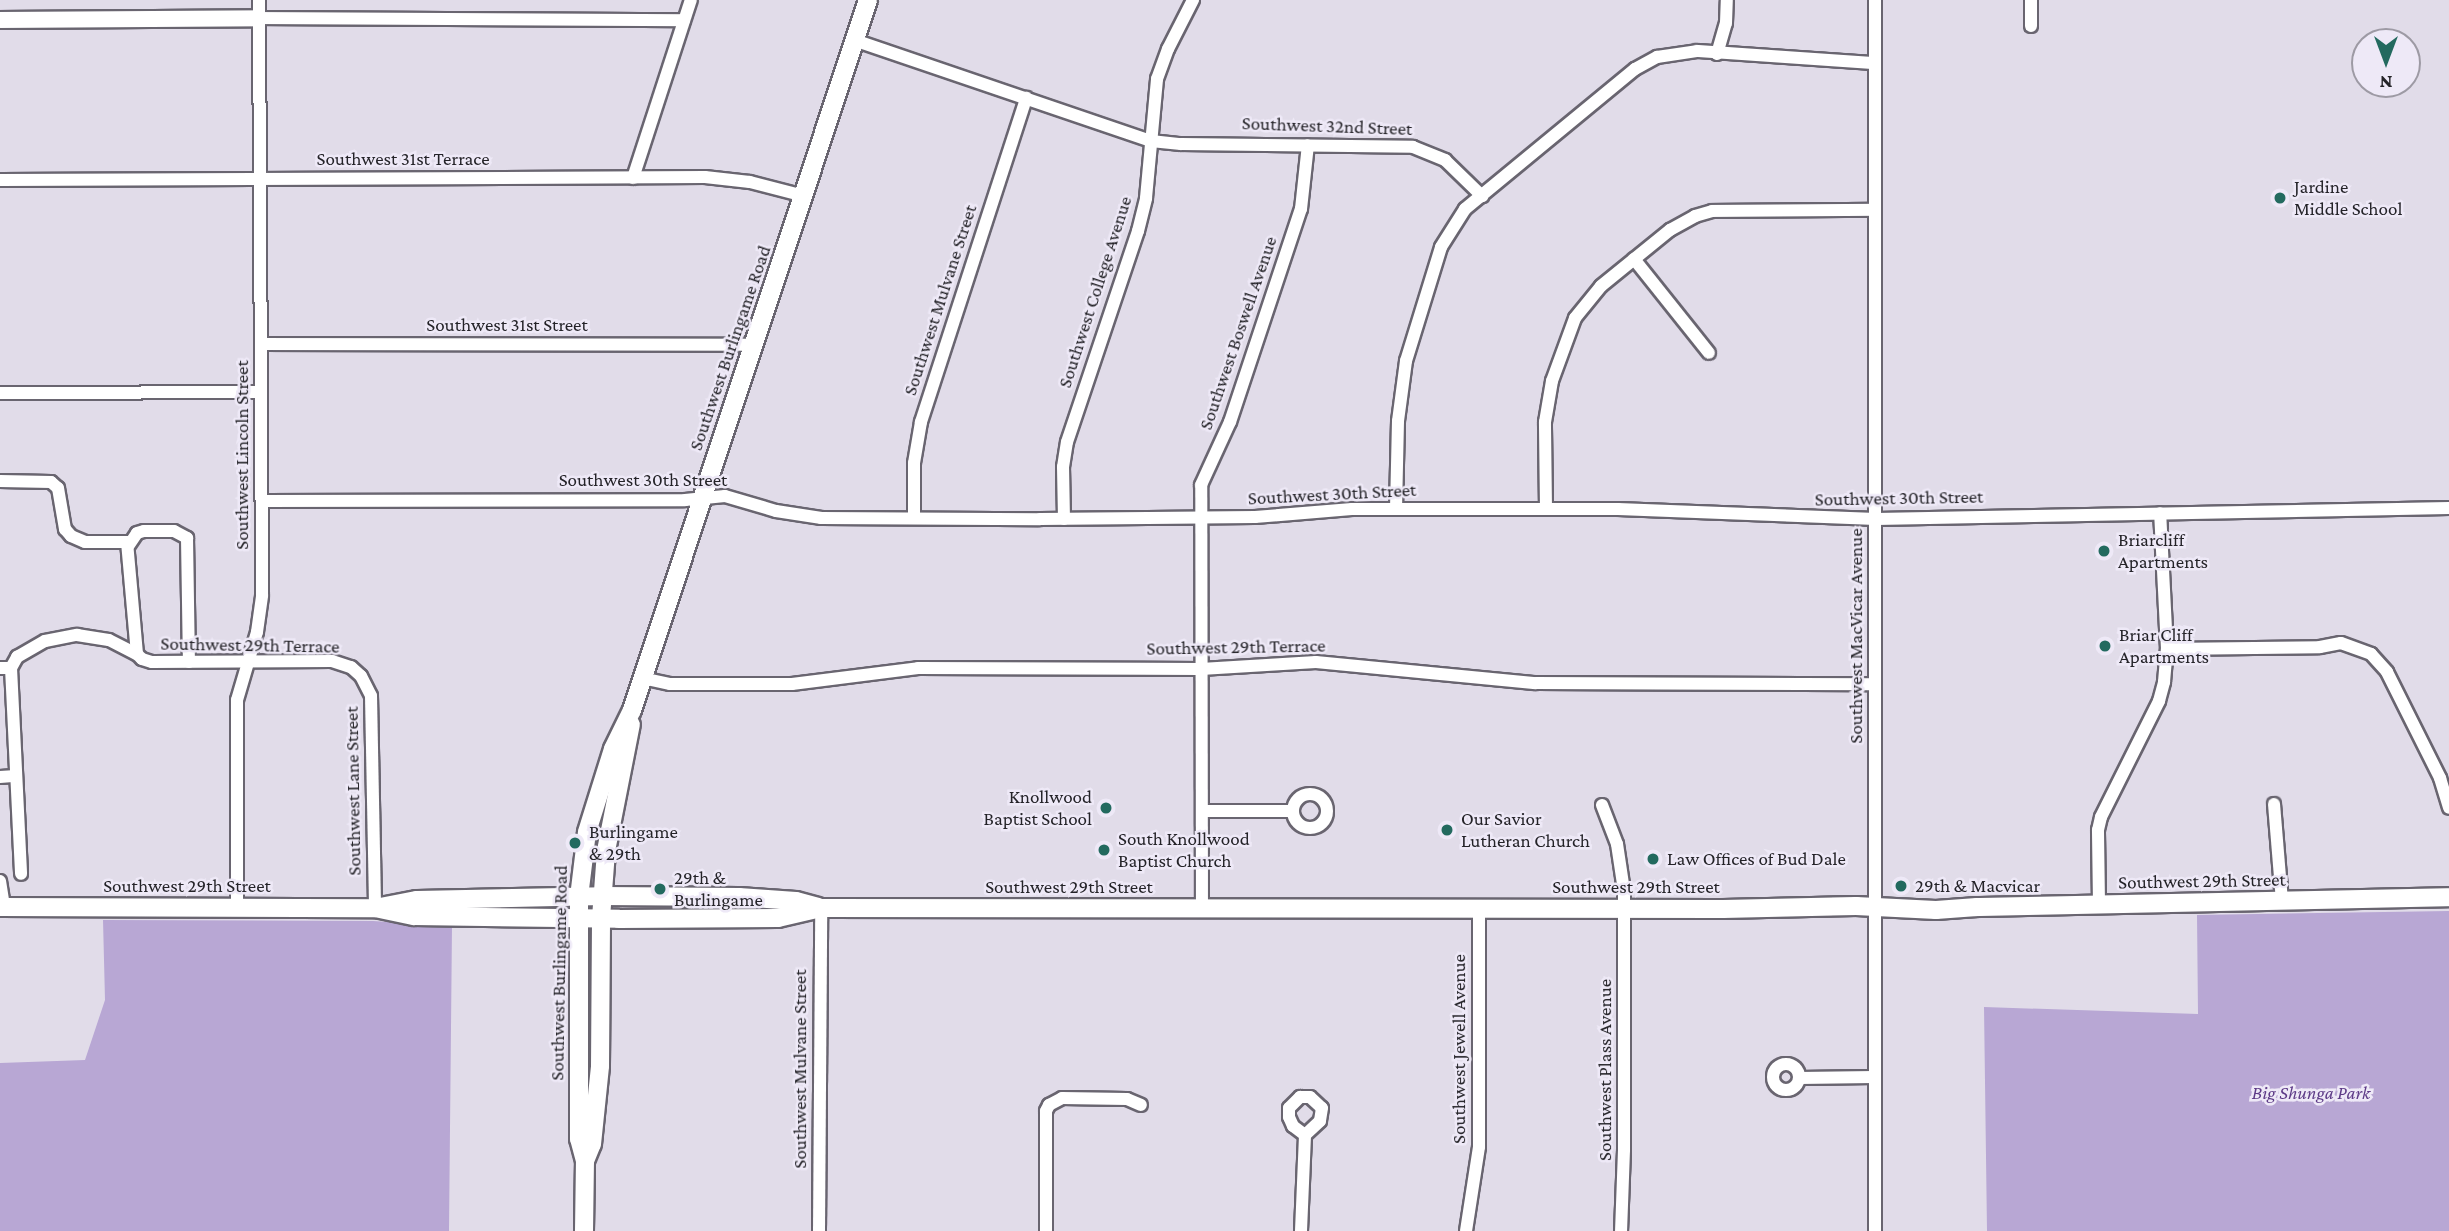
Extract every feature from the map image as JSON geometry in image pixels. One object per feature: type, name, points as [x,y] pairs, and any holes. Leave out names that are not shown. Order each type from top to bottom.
[{"type":"main road","name":"Southwest Burlingame Road","points":[[586,1161],[579,1139],[579,897],[581,862],[595,800],[612,749],[632,710],[869,0]]},
{"type":"main road","name":"Southwest Burlingame Road","points":[[584,1231],[586,1161],[592,1144],[600,1066],[601,918],[606,851],[629,740],[632,710]]},
{"type":"main road","name":"Southwest 29th Street","points":[[375,908],[417,900],[602,896],[739,897],[796,901],[821,908]]},
{"type":"main road","name":"Southwest 29th Street","points":[[2,907],[375,908],[414,916],[778,918],[821,908],[1624,909],[1856,905],[1936,910],[2449,897]]},
{"type":"street","name":"Southwest Lincoln Street","points":[[237,907],[237,699],[257,632],[262,594],[259,0]]},
{"type":"street","points":[[633,177],[691,0]]},
{"type":"street","name":"Southwest College Avenue","points":[[1063,519],[1063,467],[1067,442],[1138,231],[1147,187],[1157,79],[1168,49],[1193,0]]},
{"type":"street","points":[[1717,54],[1726,23],[1727,0]]},
{"type":"street","name":"Southwest MacVicar Avenue","points":[[1874,0],[1875,1231]]},
{"type":"street","points":[[2031,0],[2031,26]]},
{"type":"street","points":[[0,20],[684,20]]},
{"type":"street","name":"Southwest 32nd Street","points":[[854,40],[1151,141],[1181,144],[1413,147],[1445,160],[1482,196]]},
{"type":"street","points":[[1396,509],[1400,394],[1414,331],[1448,231],[1465,209],[1634,69],[1677,52],[1874,63]]},
{"type":"street","name":"Southwest Mulvane Street","points":[[914,518],[914,463],[921,422],[1026,98]]},
{"type":"street","name":"Southwest Boswell Avenue","points":[[1202,908],[1200,517],[1203,477],[1230,422],[1301,209],[1308,145]]},
{"type":"street","name":"Southwest 31st Terrace","points":[[0,180],[633,177],[732,179],[804,196]]},
{"type":"street","points":[[1546,509],[1545,422],[1552,381],[1565,339],[1589,299],[1670,230],[1712,211],[1874,210]]},
{"type":"street","points":[[1634,259],[1709,353]]},
{"type":"street","name":"Southwest 31st Street","points":[[261,344],[753,345]]},
{"type":"street","points":[[0,393],[261,392]]},
{"type":"street","points":[[0,481],[51,482],[58,488],[65,529],[71,536],[85,542],[124,541],[129,545],[137,533],[144,531],[174,531],[187,538],[189,662]]},
{"type":"street","name":"Southwest 30th Street","points":[[262,501],[725,496],[776,511],[821,517],[1063,519],[1255,517],[1329,509],[1546,509],[1876,519],[2449,508]]},
{"type":"street","points":[[2099,904],[2098,830],[2101,817],[2159,701],[2164,682],[2167,649],[2160,513]]},
{"type":"street","name":"Southwest 29th Terrace","points":[[129,545],[137,654]]},
{"type":"street","name":"Southwest 29th Terrace","points":[[5,668],[30,648],[60,636],[94,636],[116,643],[148,662],[332,662],[351,667],[362,676]]},
{"type":"street","points":[[2167,649],[2320,647],[2341,643],[2371,654],[2387,672],[2440,778],[2449,808]]},
{"type":"street","name":"Southwest 29th Terrace","points":[[642,678],[670,684],[792,684],[918,668],[1201,669],[1316,662],[1536,683],[1875,684]]},
{"type":"street","points":[[5,668],[16,776],[20,874]]},
{"type":"street","name":"Southwest Lane Street","points":[[362,676],[371,696],[375,908]]},
{"type":"street","points":[[0,777],[16,776]]},
{"type":"street","points":[[2274,804],[2281,901]]},
{"type":"street","name":"Southwest Plass Avenue","points":[[1602,805],[1619,854],[1624,909],[1625,1150],[1621,1231]]},
{"type":"street","points":[[1203,811],[1292,811]]},
{"type":"street","points":[[0,881],[2,907]]},
{"type":"street","name":"Southwest Mulvane Street","points":[[819,1231],[821,908]]},
{"type":"street","name":"Southwest Jewell Avenue","points":[[1466,1231],[1479,1147],[1479,908]]},
{"type":"street","points":[[1799,1078],[1874,1077]]},
{"type":"street","points":[[1046,1231],[1046,1111],[1049,1105],[1062,1098],[1128,1099],[1141,1105]]},
{"type":"street","points":[[1301,1231],[1305,1135]]},
{"type":"green space","name":"Big Shunga Park","points":[[2449,911],[2449,1231],[1987,1231],[1984,1007],[2198,1014],[2197,915]]},
{"type":"green space","points":[[103,920],[373,921],[452,926],[449,1231],[0,1231],[0,1063],[85,1060],[105,1000]]},
{"type":"place","name":"Jardine Middle School","points":[[2280,198]]},
{"type":"place","name":"Briarcliff Apartments","points":[[2104,551]]},
{"type":"place","name":"Briar Cliff Apartments","points":[[2105,646]]},
{"type":"place","name":"Knollwood Baptist School","points":[[1106,808]]},
{"type":"place","name":"Our Savior Lutheran Church","points":[[1447,830]]},
{"type":"place","name":"Burlingame & 29th","points":[[575,843]]},
{"type":"place","name":"South Knollwood Baptist Church","points":[[1104,850]]},
{"type":"place","name":"Law Offices of Bud Dale","points":[[1653,859]]},
{"type":"place","name":"29th & Macvicar","points":[[1901,886]]},
{"type":"place","name":"29th & Burlingame","points":[[660,889]]}]
